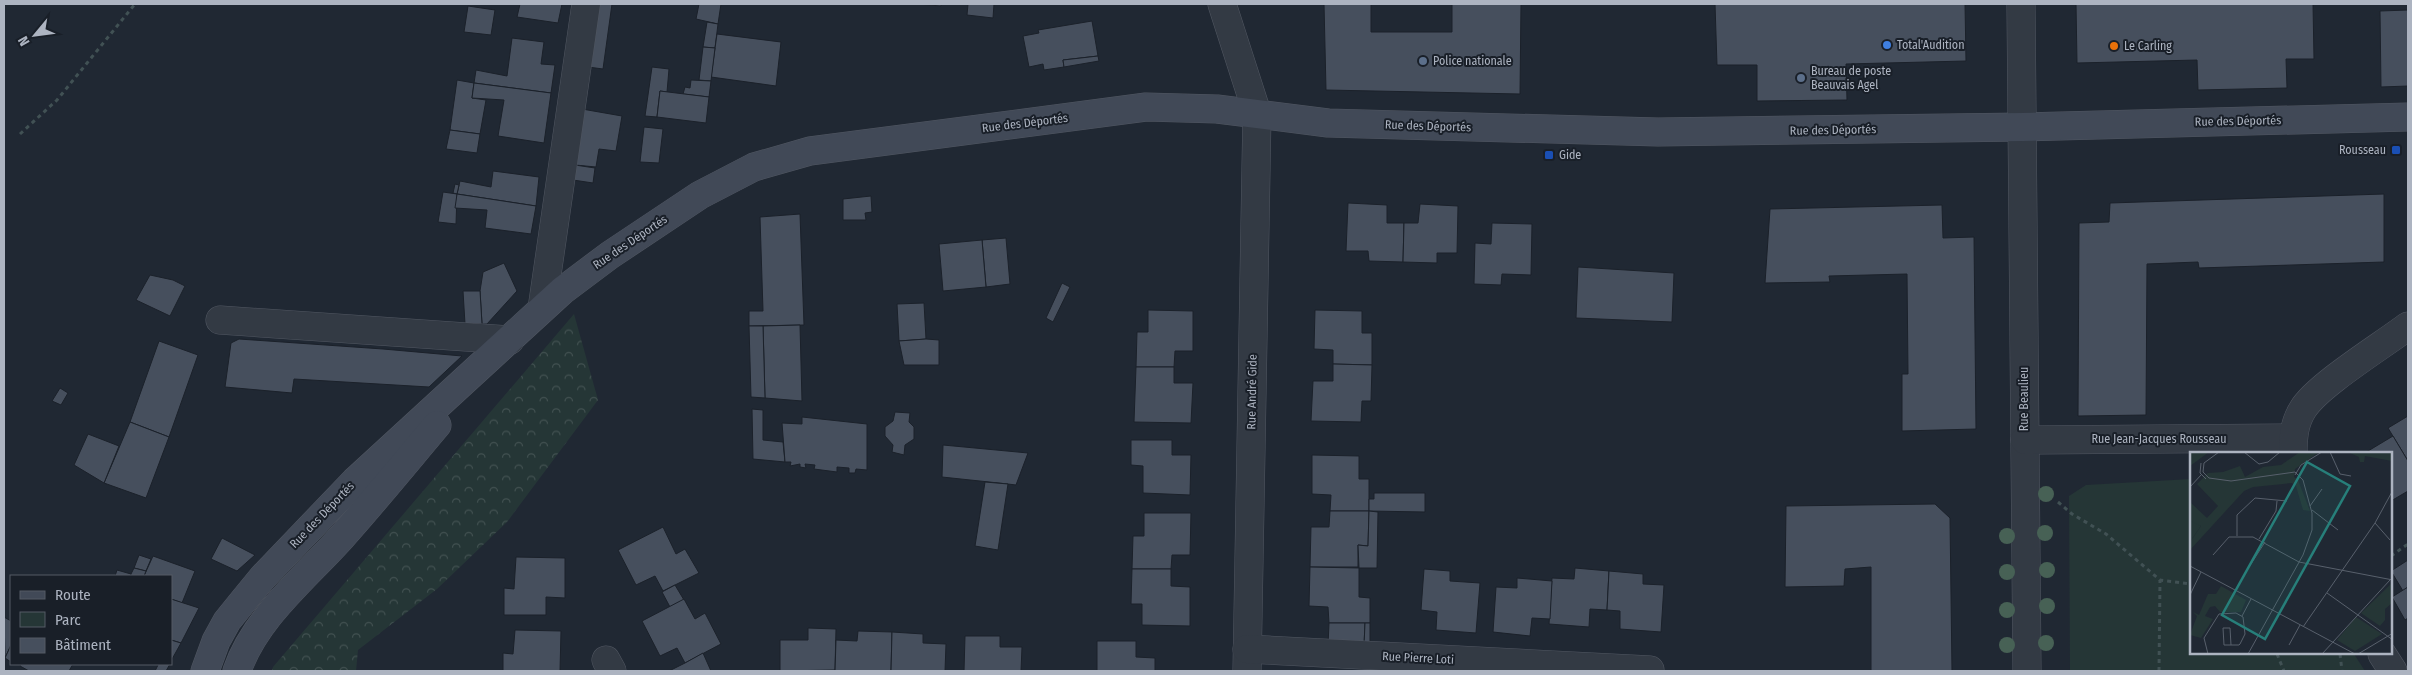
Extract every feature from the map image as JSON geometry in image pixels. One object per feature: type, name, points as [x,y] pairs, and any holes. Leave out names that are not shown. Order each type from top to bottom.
[{"type":"street","points":[[542,309],[586,4]]},
{"type":"street","name":"Rue André Gide","points":[[1222,4],[1257,113],[1247,660]]},
{"type":"street","name":"Rue Beaulieu","points":[[2021,4],[2027,671]]},
{"type":"street","name":"Rue des Déportés","points":[[205,671],[216,641],[228,621],[270,570],[366,470],[542,309],[610,255],[700,195],[754,167],[783,157],[839,147],[1146,107],[1257,113],[1328,122],[1658,132],[2022,127],[2408,117]]},
{"type":"street","points":[[220,320],[510,340]]},
{"type":"street","name":"Rue Jean-Jacques Rousseau","points":[[2024,440],[2293,446],[2296,425],[2303,409],[2316,395],[2408,326]]},
{"type":"street","name":"Rue des Déportés","points":[[237,671],[250,640],[266,619],[343,536],[510,340]]},
{"type":"street","points":[[2383,655],[2393,671]]},
{"type":"street","name":"Rue Pierre Loti","points":[[1247,660],[1650,670]]},
{"type":"path","points":[[20,134],[57,100],[134,4]]},
{"type":"path","points":[[2025,473],[2072,514],[2106,534],[2160,580],[2190,584]]},
{"type":"path","points":[[2392,555],[2408,544]]},
{"type":"path","points":[[2159,671],[2160,580]]},
{"type":"path","points":[[2276,655],[2284,671]]},
{"type":"path","points":[[2340,655],[2342,671]]},
{"type":"green space","points":[[574,314],[598,400],[507,522],[437,589],[358,650],[356,671],[272,671],[273,667]]},
{"type":"green space","points":[[2190,479],[2190,655],[2355,655],[2365,671],[2070,671],[2069,496],[2086,485]]},
{"type":"building","points":[[520,4],[562,4],[558,23],[517,17]]},
{"type":"building","points":[[597,4],[612,4],[603,69],[588,67]]},
{"type":"building","points":[[699,4],[721,4],[718,24],[696,19]]},
{"type":"building","points":[[918,4],[941,4],[941,6]]},
{"type":"building","points":[[968,4],[994,4],[993,18],[967,15]]},
{"type":"building","name":"Police nationale","points":[[1324,4],[1371,4],[1371,32],[1452,32],[1452,4],[1521,4],[1520,94],[1326,90]]},
{"type":"building","points":[[1715,4],[1965,4],[1966,61],[1846,64],[1847,100],[1757,101],[1757,65],[1717,65]]},
{"type":"building","points":[[2076,4],[2313,4],[2314,59],[2286,59],[2287,88],[2198,90],[2197,60],[2077,63]]},
{"type":"building","points":[[468,6],[495,10],[491,35],[464,32]]},
{"type":"building","points":[[2408,10],[2408,86],[2381,87],[2380,11]]},
{"type":"building","points":[[1092,21],[1098,56],[1063,60],[1064,67],[1044,70],[1043,64],[1029,67],[1023,36],[1039,33],[1038,30]]},
{"type":"building","points":[[707,22],[718,24],[715,48],[703,47]]},
{"type":"building","points":[[717,34],[781,42],[776,86],[711,77]]},
{"type":"building","points":[[512,38],[544,42],[541,64],[555,65],[551,93],[474,83],[476,70],[507,76]]},
{"type":"building","points":[[703,47],[715,48],[711,81],[699,80]]},
{"type":"building","points":[[1098,56],[1099,61],[1064,67],[1063,60]]},
{"type":"building","points":[[652,67],[669,69],[667,92],[660,91],[657,117],[645,116]]},
{"type":"building","points":[[457,80],[474,83],[472,98],[486,100],[480,134],[450,130]]},
{"type":"building","points":[[691,80],[711,81],[709,97],[683,94],[685,87],[690,88]]},
{"type":"building","points":[[474,83],[551,93],[544,143],[498,136],[504,100],[472,98]]},
{"type":"building","points":[[660,91],[709,97],[706,123],[657,117]]},
{"type":"building","points":[[582,109],[622,116],[616,151],[599,149],[596,167],[575,165]]},
{"type":"building","points":[[644,127],[663,129],[659,163],[640,162]]},
{"type":"building","points":[[450,130],[480,134],[477,153],[446,149]]},
{"type":"building","points":[[575,165],[595,168],[593,183],[573,180]]},
{"type":"building","points":[[493,171],[539,177],[536,206],[457,194],[460,181],[491,187]]},
{"type":"building","points":[[455,184],[459,185],[457,194],[453,193]]},
{"type":"building","points":[[443,192],[457,194],[456,224],[438,222]]},
{"type":"building","points":[[457,194],[536,206],[531,234],[485,228],[487,210],[455,208]]},
{"type":"building","points":[[2384,194],[2384,262],[2199,268],[2198,262],[2147,264],[2146,415],[2078,416],[2079,223],[2109,222],[2110,203]]},
{"type":"building","points":[[871,196],[872,212],[865,213],[866,220],[843,220],[843,199]]},
{"type":"building","points":[[1348,203],[1387,205],[1387,223],[1404,223],[1403,262],[1369,261],[1368,251],[1346,251]]},
{"type":"building","points":[[1420,204],[1458,206],[1457,253],[1437,253],[1437,263],[1403,262],[1404,223],[1418,223]]},
{"type":"building","points":[[1942,205],[1943,238],[1974,237],[1976,429],[1902,431],[1902,374],[1908,374],[1907,274],[1829,276],[1830,282],[1765,283],[1770,209]]},
{"type":"building","points":[[800,214],[804,325],[749,326],[749,311],[763,311],[760,217]]},
{"type":"building","points":[[1492,223],[1532,224],[1531,275],[1502,274],[1501,285],[1474,284],[1475,243],[1491,244]]},
{"type":"building","points":[[1006,238],[1010,284],[986,287],[982,240]]},
{"type":"building","points":[[982,240],[986,287],[943,291],[939,244]]},
{"type":"building","points":[[504,263],[517,291],[487,324],[482,324],[480,291],[483,272]]},
{"type":"building","points":[[1578,267],[1674,273],[1672,322],[1576,318]]},
{"type":"building","points":[[150,275],[173,280],[185,286],[170,316],[136,300]]},
{"type":"building","points":[[1062,283],[1070,287],[1053,322],[1046,318]]},
{"type":"building","points":[[463,291],[480,291],[482,324],[465,324]]},
{"type":"building","points":[[924,303],[926,339],[899,341],[897,304]]},
{"type":"building","points":[[1148,310],[1193,311],[1193,351],[1175,351],[1174,367],[1136,367],[1137,332],[1148,332]]},
{"type":"building","points":[[1315,310],[1362,311],[1362,333],[1372,333],[1372,365],[1333,364],[1333,350],[1314,349]]},
{"type":"building","points":[[800,325],[802,401],[765,398],[763,326]]},
{"type":"building","points":[[749,326],[763,326],[765,398],[751,397]]},
{"type":"building","points":[[239,339],[462,356],[429,387],[294,379],[292,393],[225,387],[231,343]]},
{"type":"building","points":[[939,340],[939,365],[904,365],[899,341]]},
{"type":"building","points":[[159,341],[198,355],[169,437],[130,422]]},
{"type":"building","points":[[1333,364],[1372,365],[1371,401],[1362,401],[1361,422],[1311,421],[1313,381],[1333,381]]},
{"type":"building","points":[[1136,367],[1174,367],[1174,383],[1193,383],[1191,423],[1134,422]]},
{"type":"building","points":[[60,388],[68,393],[61,405],[52,401]]},
{"type":"building","points":[[752,409],[763,410],[763,440],[783,442],[785,462],[753,459]]},
{"type":"building","points":[[895,412],[910,413],[909,422],[914,427],[914,439],[905,445],[904,455],[892,452],[893,445],[885,436],[885,427],[893,421]]},
{"type":"building","points":[[2408,416],[2408,461],[2388,428]]},
{"type":"building","points":[[802,417],[867,424],[867,470],[856,469],[855,473],[849,473],[849,468],[837,467],[837,472],[814,469],[815,465],[805,464],[806,468],[800,467],[800,464],[790,466],[791,462],[785,462],[782,423],[802,424]]},
{"type":"building","points":[[130,422],[169,437],[146,498],[104,483]]},
{"type":"building","points":[[88,434],[119,446],[104,483],[74,465]]},
{"type":"building","points":[[2393,436],[2408,461],[2408,491],[2392,500],[2392,452],[2366,452]]},
{"type":"building","points":[[1131,440],[1172,440],[1172,455],[1191,455],[1190,495],[1143,493],[1143,466],[1131,465]]},
{"type":"building","points":[[943,445],[1028,453],[1016,485],[942,477]]},
{"type":"building","points":[[1312,455],[1359,456],[1359,479],[1369,479],[1369,511],[1330,511],[1331,495],[1312,494]]},
{"type":"building","points":[[985,482],[1008,484],[998,550],[975,546]]},
{"type":"building","points":[[1374,493],[1425,493],[1425,512],[1369,511],[1369,499],[1374,499]]},
{"type":"building","points":[[1935,504],[1950,518],[1952,671],[1871,671],[1871,567],[1845,569],[1844,586],[1785,587],[1786,506]]},
{"type":"building","points":[[1330,511],[1369,511],[1368,546],[1358,545],[1358,567],[1310,567],[1311,527],[1329,527]]},
{"type":"building","points":[[1369,511],[1378,512],[1377,568],[1359,568],[1358,545],[1368,546]]},
{"type":"building","points":[[1144,513],[1191,513],[1190,555],[1172,555],[1171,569],[1132,569],[1133,536],[1144,536]]},
{"type":"building","points":[[663,527],[676,554],[685,549],[699,573],[663,591],[655,576],[636,585],[618,550]]},
{"type":"building","points":[[222,538],[255,555],[237,571],[211,559]]},
{"type":"building","points":[[139,555],[151,559],[146,571],[134,568]]},
{"type":"building","points":[[153,556],[195,571],[182,603],[172,599],[172,575],[144,575]]},
{"type":"building","points":[[516,557],[565,558],[565,598],[546,597],[546,615],[504,615],[504,588],[514,589]]},
{"type":"building","points":[[2408,560],[2408,587],[2403,591],[2392,573],[2392,570]]},
{"type":"building","points":[[1310,567],[1359,568],[1359,597],[1370,598],[1370,623],[1329,623],[1328,607],[1309,606]]},
{"type":"building","points":[[134,568],[146,571],[144,575],[130,575]]},
{"type":"building","points":[[1575,568],[1609,571],[1607,610],[1590,609],[1589,627],[1549,624],[1552,578],[1574,579]]},
{"type":"building","points":[[1132,569],[1171,569],[1171,586],[1190,587],[1190,626],[1142,625],[1142,604],[1131,604]]},
{"type":"building","points":[[1424,569],[1450,571],[1450,581],[1480,583],[1476,633],[1436,630],[1437,612],[1421,610]]},
{"type":"building","points":[[117,570],[131,574],[130,575],[115,575]]},
{"type":"building","points":[[1609,571],[1643,574],[1643,584],[1664,585],[1661,632],[1620,629],[1620,611],[1607,610]]},
{"type":"building","points":[[1517,578],[1552,581],[1550,619],[1532,618],[1530,636],[1493,632],[1496,587],[1517,588]]},
{"type":"building","points":[[675,585],[684,600],[670,607],[662,592]]},
{"type":"building","points":[[2408,587],[2408,618],[2405,620],[2392,597]]},
{"type":"building","points":[[172,599],[199,608],[181,643],[172,640]]},
{"type":"building","points":[[684,599],[695,619],[705,613],[721,644],[685,663],[677,648],[660,656],[642,621]]},
{"type":"building","points":[[4,617],[10,620],[10,647],[5,658]]},
{"type":"building","points":[[1329,623],[1365,623],[1364,646],[1328,646]]},
{"type":"building","points":[[1365,623],[1370,623],[1370,646],[1364,646]]},
{"type":"building","points":[[808,628],[836,629],[835,670],[780,671],[780,640],[808,640]]},
{"type":"building","points":[[515,630],[561,631],[560,671],[503,671],[503,653],[513,654]]},
{"type":"building","points":[[858,631],[892,632],[891,671],[835,671],[836,640],[857,641]]},
{"type":"building","points":[[892,632],[923,634],[923,643],[946,644],[945,671],[891,671]]},
{"type":"building","points":[[965,636],[1000,636],[1000,647],[1022,647],[1021,671],[964,671]]},
{"type":"building","points":[[172,640],[181,643],[172,659]]},
{"type":"building","points":[[1097,641],[1136,641],[1136,657],[1155,658],[1155,671],[1097,671]]},
{"type":"building","points":[[10,647],[10,661],[5,658]]},
{"type":"building","points":[[703,653],[711,671],[669,671],[685,663]]},
{"type":"building","points":[[72,665],[69,671],[29,671],[20,666]]},
{"type":"building","points":[[158,665],[169,665],[166,671],[155,671]]},
{"type":"place","name":"Total'Audition","points":[[1887,45]]},
{"type":"place","name":"Le Carling","points":[[2114,46]]},
{"type":"place","name":"Police nationale","points":[[1423,61]]},
{"type":"place","name":"Bureau de poste Beauvais Agel","points":[[1801,78]]},
{"type":"place","name":"Rousseau","points":[[2396,150]]},
{"type":"place","name":"Gide","points":[[1549,155]]}]
